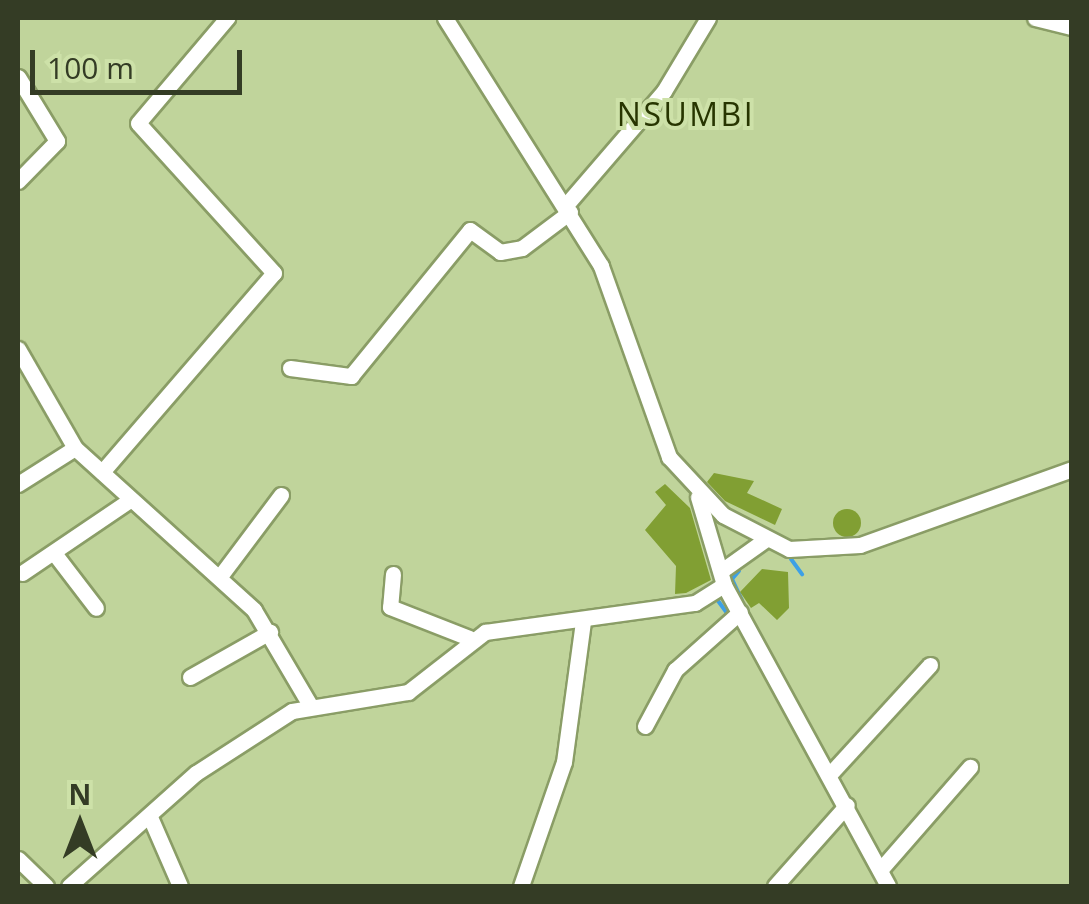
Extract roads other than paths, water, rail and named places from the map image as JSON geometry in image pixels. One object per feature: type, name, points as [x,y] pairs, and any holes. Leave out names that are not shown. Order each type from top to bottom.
[{"type":"street","points":[[102,472],[274,272],[138,122],[226,18]]},
{"type":"street","points":[[445,18],[568,208],[623,314],[669,457],[695,490],[766,539],[804,550],[860,544],[1072,469]]},
{"type":"street","points":[[290,368],[350,376],[470,230],[500,252],[522,248],[568,208],[664,91],[708,18]]},
{"type":"street","points":[[1035,18],[1072,27]]},
{"type":"street","points":[[18,77],[57,141],[18,181]]},
{"type":"street","points":[[18,349],[74,448],[221,575],[270,632],[310,705]]},
{"type":"street","points":[[18,484],[74,448]]},
{"type":"street","points":[[695,490],[740,612],[888,886]]},
{"type":"street","points":[[221,575],[281,495]]},
{"type":"street","points":[[22,574],[130,500]]},
{"type":"street","points":[[393,574],[390,607],[469,638],[695,603],[766,539]]},
{"type":"street","points":[[54,553],[96,608]]},
{"type":"street","points":[[645,726],[674,670],[740,612]]},
{"type":"street","points":[[520,886],[564,762],[583,622]]},
{"type":"street","points":[[190,677],[270,632]]},
{"type":"street","points":[[69,886],[196,774],[310,705],[408,692],[469,638]]},
{"type":"street","points":[[830,774],[930,665]]},
{"type":"street","points":[[880,870],[970,767]]},
{"type":"street","points":[[775,886],[847,805]]},
{"type":"street","points":[[150,817],[180,886]]},
{"type":"street","points":[[18,859],[46,886]]},
{"type":"waterway","points":[[791,559],[802,574]]},
{"type":"waterway","points":[[739,571],[732,579],[742,600]]},
{"type":"waterway","points":[[716,598],[727,613]]},
{"type":"district","name":"NSUMBI","points":[[686,114]]}]
